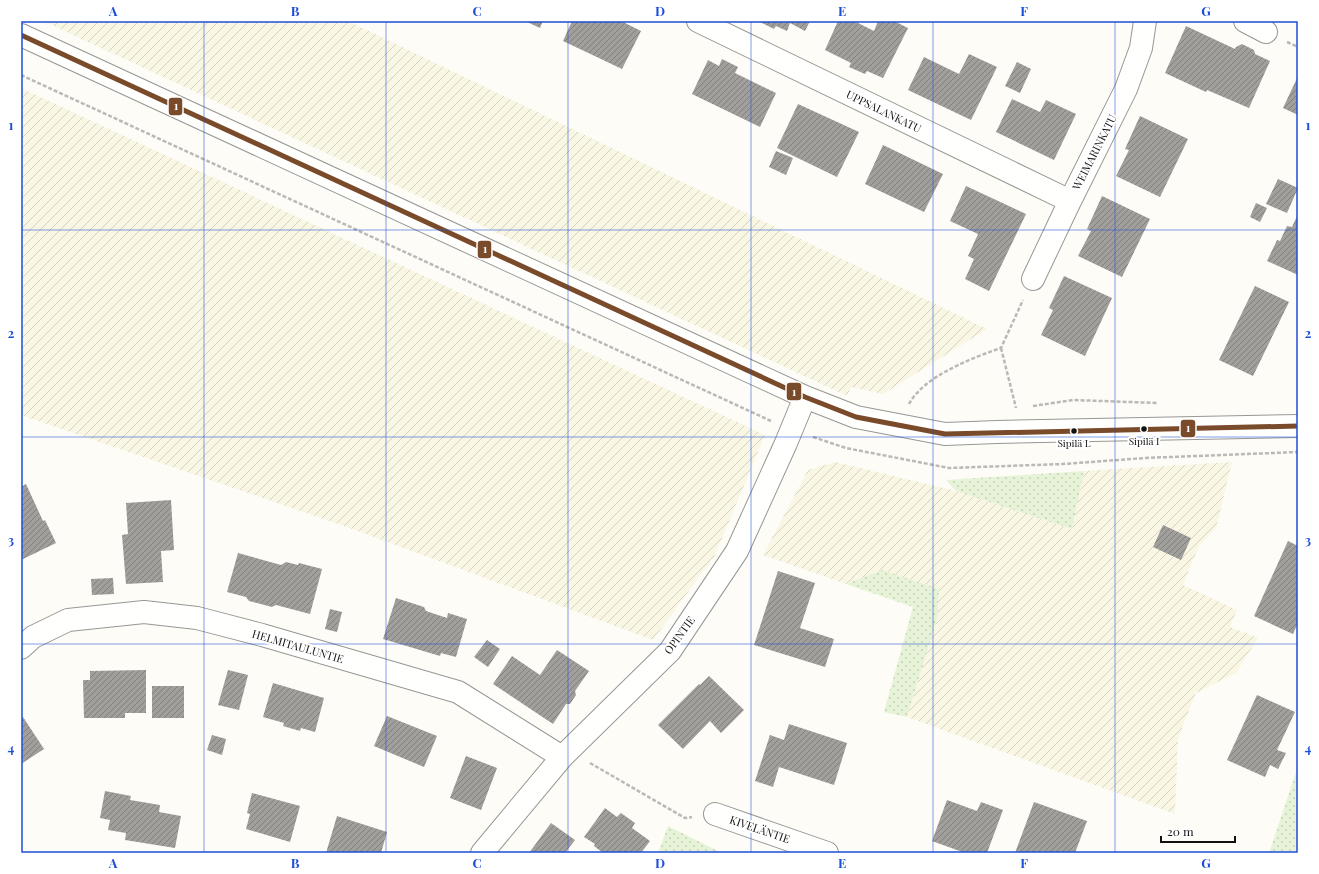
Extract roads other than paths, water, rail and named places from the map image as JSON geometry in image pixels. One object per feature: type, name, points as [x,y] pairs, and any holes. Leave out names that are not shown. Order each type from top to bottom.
[{"type":"street","name":"UPPSALANKATU","points":[[698,21],[1070,201]]},
{"type":"street","name":"WEIMARINKATU","points":[[1033,279],[1126,89],[1141,48],[1145,21]]},
{"type":"street","points":[[1245,21],[1266,32]]},
{"type":"street","points":[[21,35],[806,397],[856,418],[945,434],[1298,426]]},
{"type":"street","name":"OPINTIE","points":[[482,853],[565,754],[670,651],[737,551],[806,397]]},
{"type":"street","name":"HELMITAULUNTIE","points":[[21,648],[33,637],[68,620],[144,612],[197,618],[262,635],[458,692],[565,754]]},
{"type":"street","name":"KIVELÄNTIE","points":[[716,814],[827,853]]},
{"type":"place","name":"Sipilä I","points":[[1144,429]]},
{"type":"place","name":"Sipilä L","points":[[1074,431]]}]
